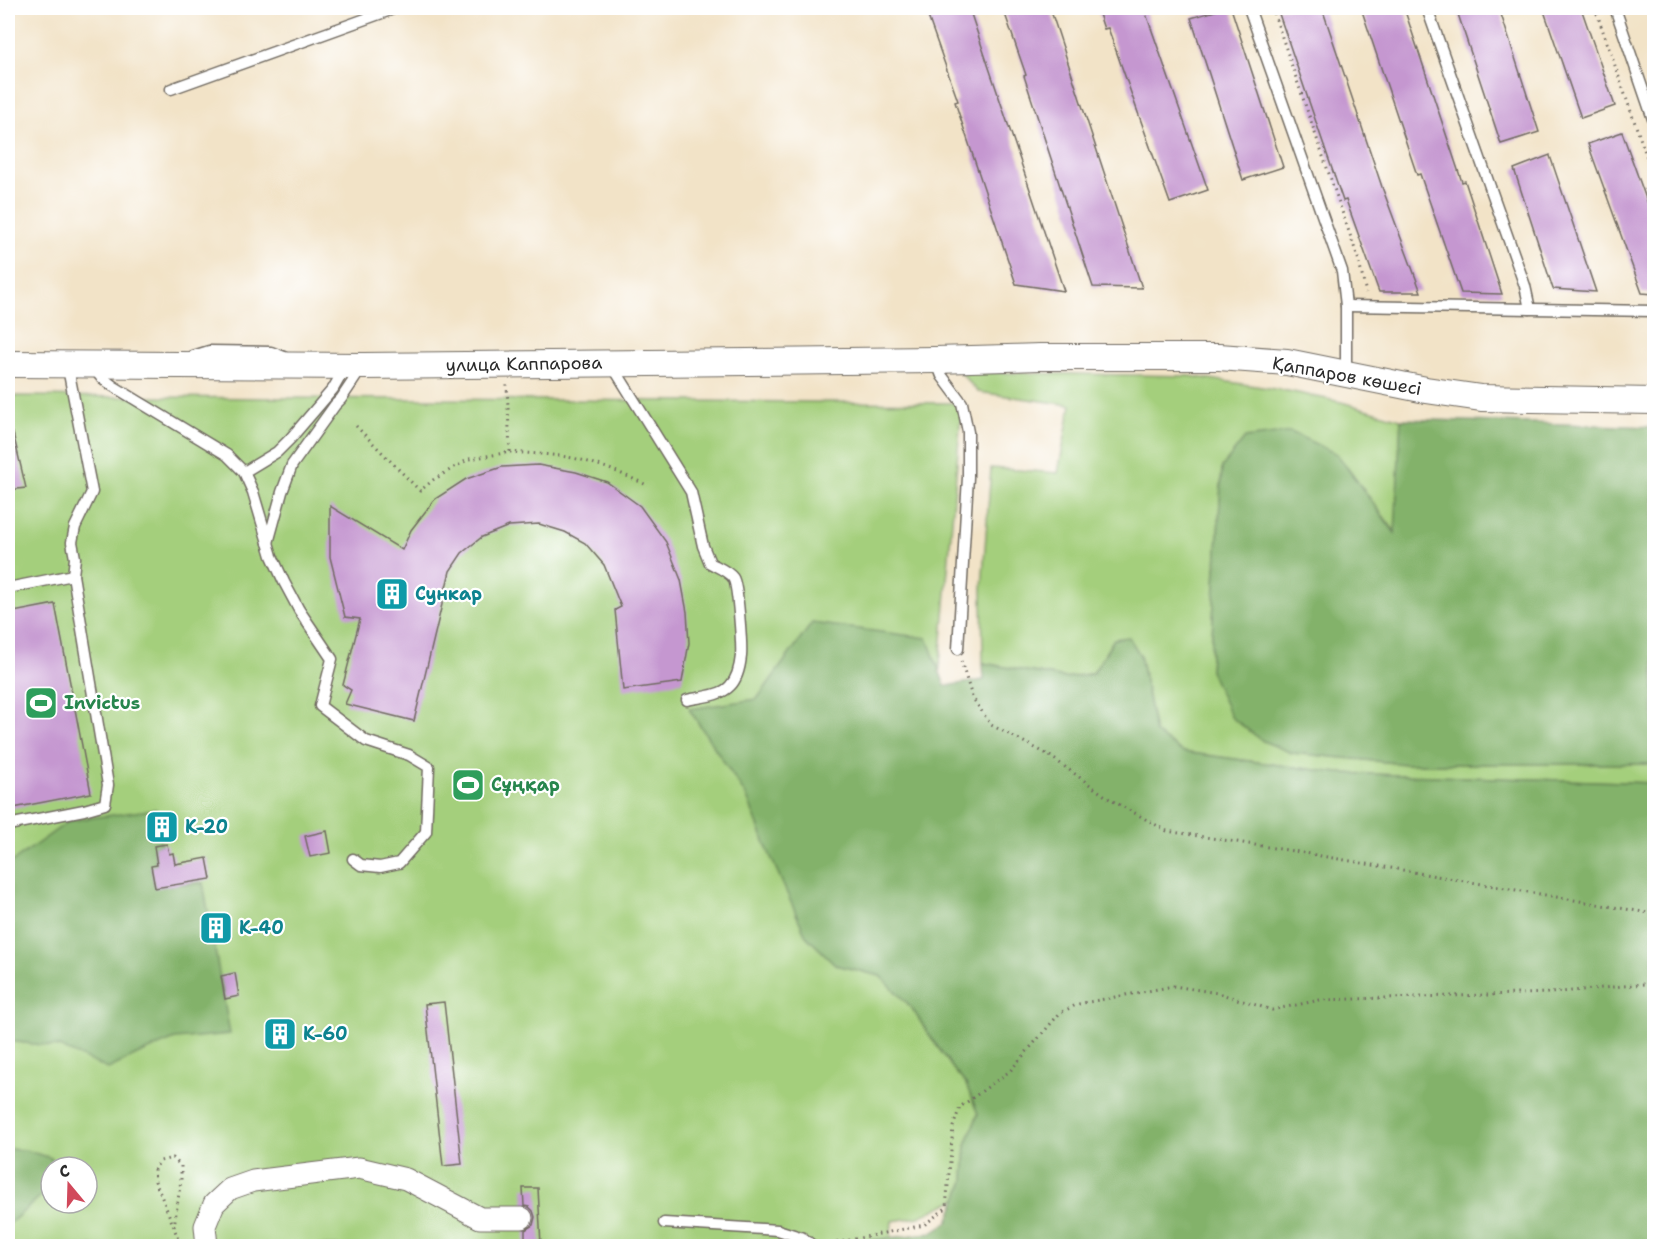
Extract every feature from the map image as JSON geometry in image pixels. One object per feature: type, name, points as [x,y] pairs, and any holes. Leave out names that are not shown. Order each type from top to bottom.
[{"type":"street","name":"Қаппаров көшесі","points":[[1040,357],[1219,357],[1287,362],[1426,390],[1481,398],[1654,401]]},
{"type":"street","name":"улица Каппарова","points":[[8,364],[355,366],[1040,357]]},
{"type":"street","points":[[207,1246],[205,1226],[214,1203],[230,1189],[254,1181],[359,1168],[406,1179],[480,1218],[522,1218]]},
{"type":"lane","points":[[171,89],[396,8]]},
{"type":"lane","points":[[1250,8],[1342,271],[1346,306],[1346,374]]},
{"type":"lane","points":[[1427,8],[1525,286],[1530,309]]},
{"type":"lane","points":[[1616,8],[1654,122]]},
{"type":"lane","points":[[1346,306],[1654,311]]},
{"type":"lane","points":[[935,360],[942,376],[962,403],[968,432],[968,477],[958,649]]},
{"type":"lane","points":[[611,362],[692,492],[703,546],[710,563],[733,579],[736,591],[741,654],[733,684],[725,691],[687,700]]},
{"type":"lane","points":[[79,364],[227,455],[244,472],[253,492],[272,556],[299,609],[332,659],[320,706],[366,741],[409,755],[429,767],[426,832],[399,863],[380,867],[361,865],[353,859]]},
{"type":"lane","points":[[8,825],[105,804],[108,785],[73,575],[75,558],[72,542],[75,527],[92,492],[79,364]]},
{"type":"lane","points":[[244,472],[277,452],[355,366]]},
{"type":"lane","points":[[268,543],[292,465],[341,399],[355,366]]},
{"type":"lane","points":[[8,588],[73,575]]},
{"type":"lane","points":[[664,1223],[778,1230],[803,1238],[815,1246]]},
{"type":"path","points":[[1272,8],[1358,258],[1369,307]]},
{"type":"path","points":[[1595,8],[1654,178]]},
{"type":"path","points":[[507,364],[510,452]]},
{"type":"path","points":[[356,426],[420,491],[433,480],[469,459],[510,452],[584,460],[647,485]]},
{"type":"path","points":[[958,649],[972,697],[991,725],[1047,754],[1111,800],[1167,831],[1654,914]]},
{"type":"path","points":[[815,1246],[924,1225],[946,1208],[952,1127],[960,1107],[1010,1071],[1060,1013],[1078,1004],[1174,986],[1218,993],[1272,1010],[1320,1000],[1551,993],[1654,983]]},
{"type":"path","points":[[174,1227],[181,1166],[173,1158],[160,1161],[154,1170],[155,1182],[180,1246]]},
{"type":"green space","points":[[960,372],[1190,376],[1288,391],[1341,402],[1401,419],[1396,533],[1337,454],[1222,467],[1210,671],[1293,753],[1406,764],[1654,764],[1654,783],[1338,773],[1183,752],[1155,733],[1140,655],[1114,639],[1093,673],[1066,678],[983,663],[982,588],[991,468],[1058,473],[1071,405],[978,392]]},
{"type":"green space","name":"Сұңқар","points":[[8,396],[962,403],[911,1006],[966,1084],[978,1114],[966,1145],[964,1181],[957,1199],[919,1217],[892,1221],[890,1246],[8,1246]]},
{"type":"green space","points":[[1401,419],[1654,427],[1654,764],[1406,764],[1292,753],[1263,741],[1231,717],[1210,671],[1222,467],[1245,438],[1291,432],[1337,454],[1395,533]]},
{"type":"green space","points":[[812,623],[927,638],[945,686],[984,680],[983,663],[1065,678],[1093,674],[1114,639],[1129,637],[1140,655],[1155,733],[1183,752],[1338,773],[1654,783],[1654,1246],[820,1246],[931,1233],[948,1222],[964,1181],[966,1145],[978,1114],[966,1084],[911,1007],[880,976],[836,965],[806,936],[747,797],[689,709],[757,699]]},
{"type":"green space","points":[[156,809],[161,845],[154,847],[157,865],[151,867],[155,887],[203,883],[230,1034],[175,1039],[108,1069],[59,1047],[8,1041],[8,865],[69,821]]},
{"type":"green space","points":[[8,1149],[25,1150],[41,1155],[39,1155],[39,1198],[8,1225]]},
{"type":"building","points":[[925,8],[969,8],[1064,291],[1016,284],[955,102],[958,101]]},
{"type":"building","points":[[1003,8],[1050,8],[1142,288],[1093,287]]},
{"type":"building","points":[[1097,8],[1144,8],[1208,190],[1170,203],[1108,28],[1104,29]]},
{"type":"building","points":[[1231,8],[1283,167],[1243,180],[1191,18]]},
{"type":"building","points":[[1277,8],[1322,8],[1382,187],[1421,292],[1379,292],[1346,200],[1343,201]]},
{"type":"building","points":[[1361,8],[1404,8],[1502,294],[1461,293],[1420,174],[1417,175]]},
{"type":"building","points":[[1456,8],[1499,8],[1539,132],[1501,144]]},
{"type":"building","points":[[1543,8],[1581,8],[1615,106],[1581,118]]},
{"type":"building","points":[[1622,132],[1654,221],[1654,294],[1642,293],[1588,144]]},
{"type":"building","points":[[1550,155],[1596,292],[1553,289],[1514,169]]},
{"type":"building","points":[[13,433],[26,488],[8,490],[8,434]]},
{"type":"building","name":"Сункар","points":[[538,465],[576,472],[607,482],[640,506],[666,542],[681,580],[687,612],[689,643],[682,682],[623,690],[615,610],[621,607],[604,565],[585,543],[565,532],[539,524],[509,526],[482,537],[462,553],[450,571],[414,721],[345,704],[351,690],[343,685],[360,619],[345,617],[330,557],[330,506],[402,550],[411,530],[435,499],[466,479],[502,467]]},
{"type":"building","name":"Invictus","points":[[55,604],[91,793],[8,809],[8,613]]},
{"type":"building","points":[[327,831],[331,853],[310,857],[305,836]]},
{"type":"building","points":[[167,844],[169,854],[173,853],[175,864],[207,858],[211,879],[155,888],[151,866],[157,865],[154,846]]},
{"type":"building","points":[[235,973],[239,996],[225,999],[221,976]]},
{"type":"building","points":[[444,1002],[462,1164],[443,1166],[425,1004]]},
{"type":"building","points":[[523,1188],[538,1188],[541,1246],[525,1246],[525,1230],[533,1225],[535,1217],[529,1207],[524,1206]]},
{"type":"place","name":"Сункар","points":[[392,594]]},
{"type":"place","name":"Invictus","points":[[41,703]]},
{"type":"place","name":"Сұңқар","points":[[468,785]]},
{"type":"place","name":"K-20","points":[[162,827]]},
{"type":"place","name":"K-40","points":[[216,928]]},
{"type":"place","name":"K-60","points":[[280,1034]]}]
